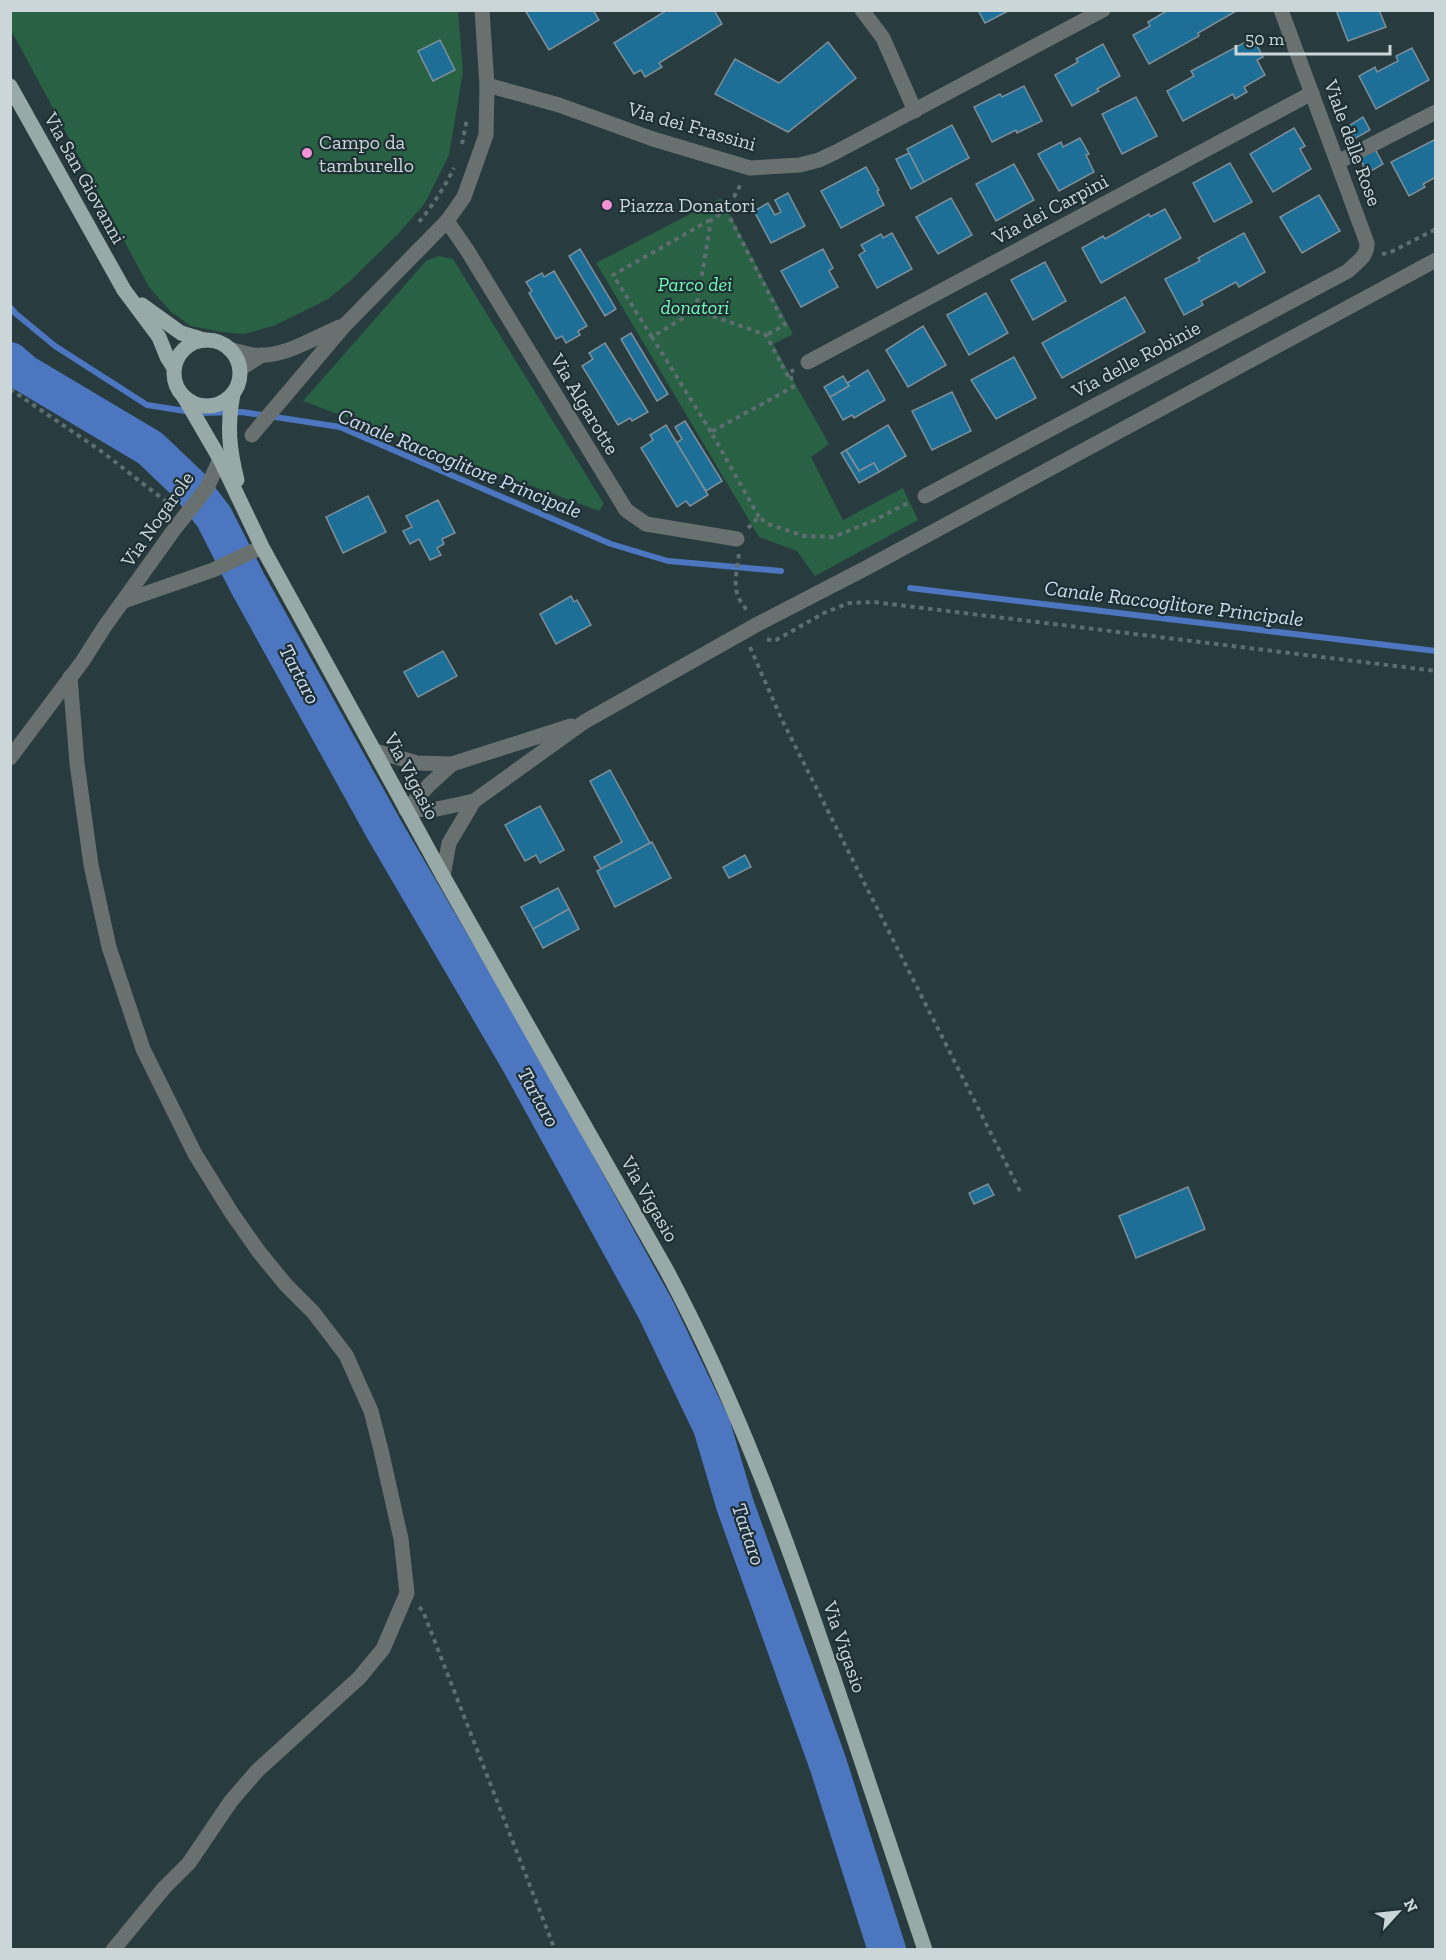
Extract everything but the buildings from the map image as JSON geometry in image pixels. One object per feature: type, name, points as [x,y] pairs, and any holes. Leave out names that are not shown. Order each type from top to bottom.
[{"type":"main road","name":"Via San Giovanni","points":[[10,86],[124,291],[159,337],[175,375]]},
{"type":"main road","name":"Via San Giovanni","points":[[124,291],[181,333],[205,340]]},
{"type":"main road","points":[[205,340],[213,341],[229,349],[238,362],[237,382],[224,402],[214,406],[197,405],[178,391],[175,375],[182,351],[189,345],[205,340]]},
{"type":"main road","name":"Via Vigasio","points":[[237,382],[229,418],[231,472],[257,550],[375,751],[698,1329],[769,1494],[925,1950]]},
{"type":"main road","name":"Via Vigasio","points":[[184,397],[220,459],[231,472]]},
{"type":"street","points":[[256,430],[345,325],[447,221],[464,197],[486,135],[487,85],[482,10]]},
{"type":"street","points":[[862,10],[883,38],[915,111]]},
{"type":"street","name":"Viale delle Rose","points":[[1281,10],[1367,243],[1365,256]]},
{"type":"street","name":"Via dei Frassini","points":[[487,85],[559,105],[653,139],[750,168],[800,165],[819,160],[915,111],[1098,12]]},
{"type":"street","name":"Via dei Carpini","points":[[808,362],[1312,93]]},
{"type":"street","points":[[1338,162],[1436,112]]},
{"type":"street","name":"Via Algarotte","points":[[447,221],[626,510],[646,524],[738,546]]},
{"type":"street","name":"Via delle Robinie","points":[[925,496],[1348,271],[1365,256]]},
{"type":"street","points":[[443,876],[448,843],[474,801],[584,722],[742,633],[1436,260]]},
{"type":"street","points":[[229,349],[250,355],[287,351],[345,325]]},
{"type":"street","points":[[237,382],[262,355]]},
{"type":"street","name":"Via Nogarole","points":[[10,758],[207,488],[220,459]]},
{"type":"street","name":"Via Nogarole","points":[[124,601],[213,570],[257,550]]},
{"type":"street","points":[[149,566],[153,578],[161,587]]},
{"type":"street","points":[[70,677],[77,763],[91,865],[109,947],[143,1049],[195,1154],[231,1212],[259,1252],[286,1285],[313,1312],[346,1355],[371,1411],[386,1468],[401,1539],[407,1593],[382,1648],[359,1678],[257,1771],[231,1801],[189,1863],[164,1888],[113,1950]]},
{"type":"street","points":[[375,751],[417,763],[452,764],[584,722]]},
{"type":"street","points":[[406,810],[452,764]]},
{"type":"street","points":[[406,810],[437,809],[474,801]]},
{"type":"path","points":[[461,153],[468,116]]},
{"type":"path","points":[[415,226],[445,187],[457,162]]},
{"type":"path","points":[[750,168],[726,210],[614,275],[711,432],[759,517],[768,524],[804,536],[833,537],[925,496]]},
{"type":"path","points":[[726,210],[785,325],[766,335]]},
{"type":"path","points":[[652,337],[696,310],[711,220]]},
{"type":"path","points":[[1365,256],[1389,253],[1436,230]]},
{"type":"path","points":[[696,310],[766,335],[794,387]]},
{"type":"path","points":[[794,387],[790,372],[808,362]]},
{"type":"path","points":[[711,432],[794,387]]},
{"type":"path","points":[[10,389],[101,451],[185,516]]},
{"type":"path","points":[[752,616],[741,604],[735,592],[735,583],[738,546],[759,517]]},
{"type":"path","points":[[763,638],[776,640],[824,613],[849,603],[874,602],[1436,671]]},
{"type":"path","points":[[742,633],[798,752],[1021,1193]]},
{"type":"path","points":[[407,1593],[423,1611],[555,1950]]},
{"type":"green space","points":[[10,11],[458,11],[463,72],[449,155],[425,203],[399,233],[328,299],[273,326],[244,334],[191,326],[170,311],[149,287],[11,30]]},
{"type":"green space","name":"Parco dei donatori","points":[[721,198],[793,334],[773,344],[829,444],[811,457],[843,520],[903,488],[918,520],[815,576],[797,551],[759,537],[596,263]]},
{"type":"green space","points":[[439,256],[453,259],[604,504],[599,511],[303,401],[426,261]]},
{"type":"waterway","name":"Canale Raccoglitore Principale","points":[[10,307],[55,346],[147,405],[198,413],[242,412],[340,427],[611,544],[668,561],[781,571]]},
{"type":"waterway","name":"Tartaro","points":[[10,361],[24,373],[150,448],[191,487],[214,517],[248,584],[385,831],[521,1064],[656,1310],[712,1427],[735,1505],[828,1764],[887,1950]]},
{"type":"waterway","name":"Canale Raccoglitore Principale","points":[[910,588],[1436,651]]},
{"type":"place","name":"Campo da tamburello","points":[[307,153]]},
{"type":"place","name":"Piazza Donatori","points":[[607,205]]}]
